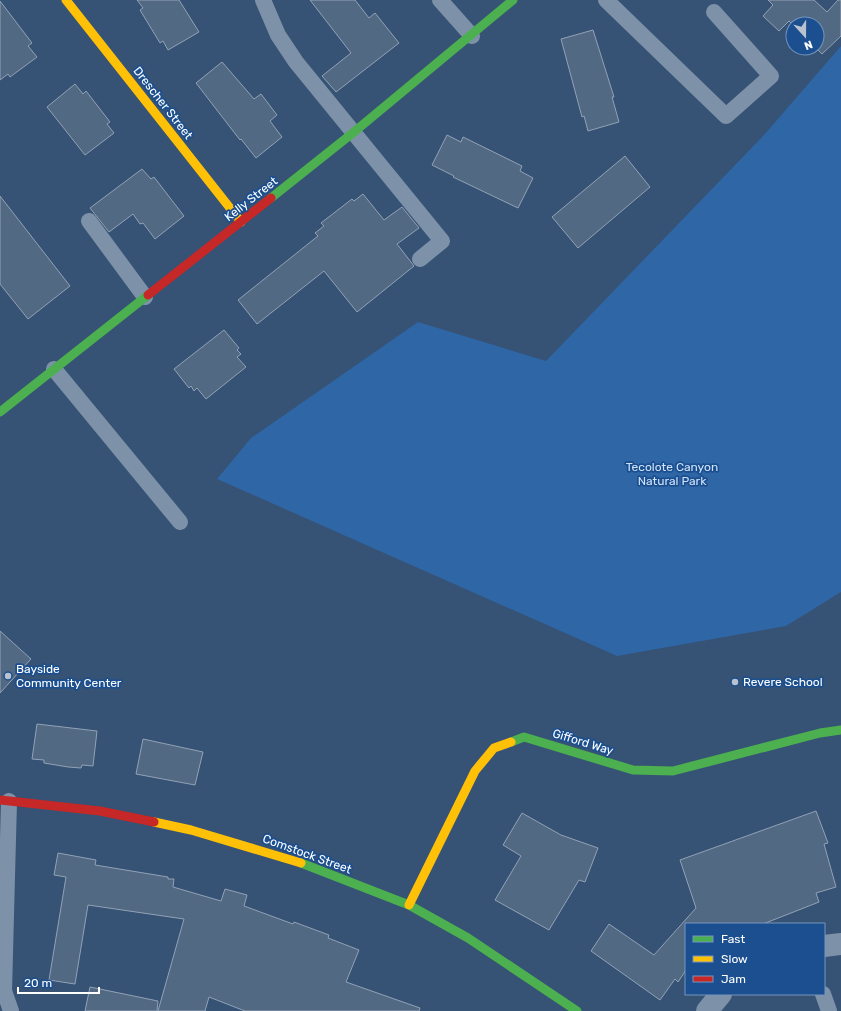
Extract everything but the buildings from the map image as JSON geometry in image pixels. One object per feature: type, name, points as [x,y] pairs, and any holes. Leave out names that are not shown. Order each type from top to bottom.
[{"type":"street","name":"Drescher Street","points":[[66,0],[241,222]]},
{"type":"street","name":"Kelly Street","points":[[0,412],[354,132],[472,36],[513,0]]},
{"type":"street","name":"Gifford Way","points":[[409,905],[475,771],[494,748],[524,736],[633,770],[673,771],[820,733],[841,730]]},
{"type":"street","name":"Comstock Street","points":[[5,800],[100,811],[191,830],[286,857],[409,905],[468,938],[577,1011]]},
{"type":"street","points":[[825,946],[841,944]]},
{"type":"street","points":[[707,1011],[720,995]]},
{"type":"lane","points":[[263,0],[278,35],[289,51],[442,241],[420,259]]},
{"type":"lane","points":[[440,0],[472,36]]},
{"type":"lane","points":[[606,0],[726,116],[771,76],[714,12]]},
{"type":"lane","points":[[89,221],[145,297]]},
{"type":"lane","points":[[54,369],[180,522]]},
{"type":"lane","points":[[5,800],[4,991],[11,1011]]},
{"type":"lane","points":[[823,995],[829,1011]]},
{"type":"green space","name":"Tecolote Canyon Natural Park","points":[[841,46],[841,592],[786,626],[617,656],[217,479],[251,438],[418,322],[546,361],[764,135]]},
{"type":"traffic: fast","points":[[271,198],[354,132],[513,0]]},
{"type":"traffic: fast","points":[[0,412],[148,295]]},
{"type":"traffic: fast","points":[[511,742],[524,737],[633,770],[673,771],[820,733],[841,730]]},
{"type":"traffic: fast","points":[[301,863],[409,905],[468,938],[577,1011]]},
{"type":"traffic: slow","points":[[66,0],[241,222]]},
{"type":"traffic: slow","points":[[409,905],[475,771],[494,748],[511,742]]},
{"type":"traffic: slow","points":[[154,822],[191,830],[301,863]]},
{"type":"traffic: jam","points":[[148,295],[271,198]]},
{"type":"traffic: jam","points":[[0,800],[100,811],[154,822]]},
{"type":"place","name":"Bayside Community Center","points":[[8,676]]},
{"type":"place","name":"Revere School","points":[[735,682]]}]
